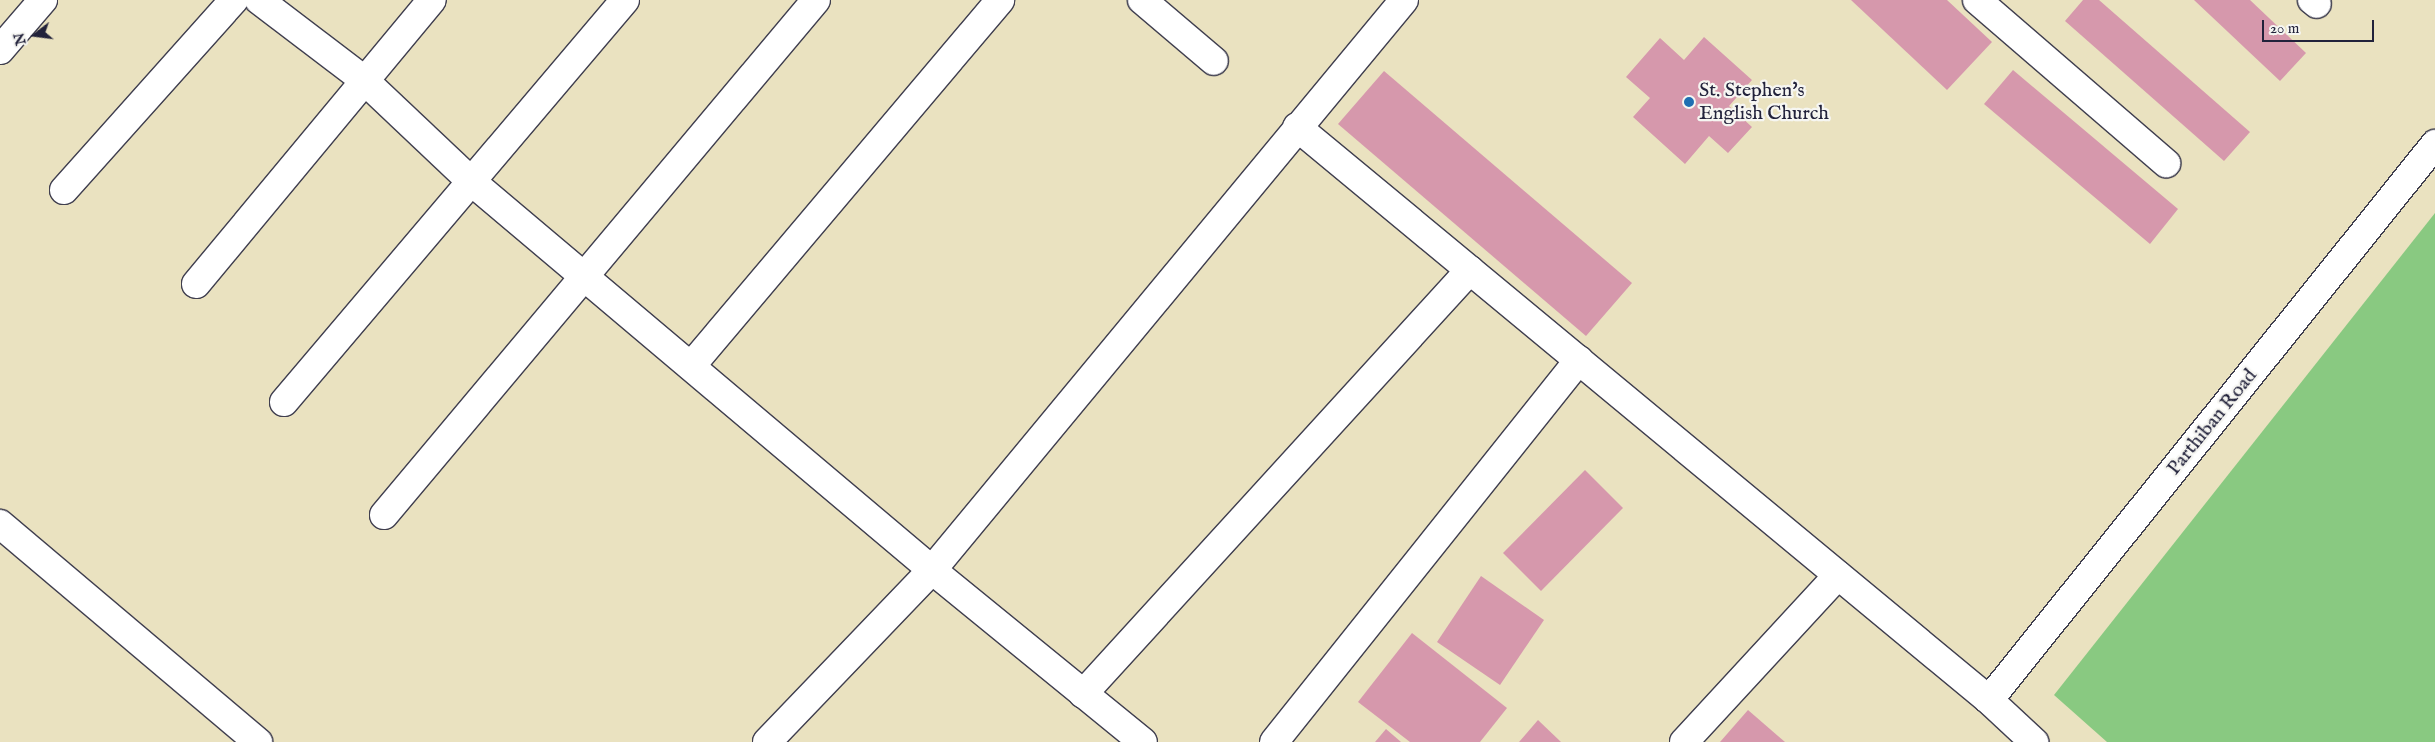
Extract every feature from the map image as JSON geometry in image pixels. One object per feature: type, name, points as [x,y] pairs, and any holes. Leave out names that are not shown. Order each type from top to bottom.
[{"type":"street","points":[[0,50],[43,0]]},
{"type":"street","points":[[64,190],[234,0]]},
{"type":"street","points":[[259,0],[364,80],[472,182],[932,570],[1143,742]]},
{"type":"street","points":[[196,284],[432,0]]},
{"type":"street","points":[[284,402],[625,0]]},
{"type":"street","points":[[384,515],[583,274],[816,0]]},
{"type":"street","points":[[691,366],[1000,0]]},
{"type":"street","points":[[1142,0],[1214,61]]},
{"type":"street","points":[[767,742],[932,570],[1404,0]]},
{"type":"street","points":[[1981,1],[2166,163]]},
{"type":"street","points":[[1297,127],[1989,700],[2034,742]]},
{"type":"street","name":"Parthiban Road","points":[[1989,700],[2435,144]]},
{"type":"street","points":[[1083,694],[1470,270]]},
{"type":"street","points":[[1274,742],[1579,360]]},
{"type":"street","points":[[0,524],[258,742]]},
{"type":"street","points":[[1684,742],[1838,575]]},
{"type":"green space","points":[[2435,213],[2435,742],[2107,742],[2054,695]]},
{"type":"building","points":[[1851,0],[1947,0],[1992,42],[1947,90]]},
{"type":"building","points":[[2083,0],[2099,0],[2250,132],[2224,161],[2065,21]]},
{"type":"building","points":[[2194,0],[2250,0],[2306,53],[2280,81]]},
{"type":"building","name":"St. Stephen's English Church","points":[[1704,37],[1752,80],[1729,106],[1752,127],[1728,153],[1709,136],[1685,164],[1633,117],[1650,98],[1626,77],[1660,38],[1684,60]]},
{"type":"building","points":[[2013,70],[2178,209],[2150,244],[1984,104]]},
{"type":"building","points":[[1384,71],[1632,283],[1586,336],[1338,124]]},
{"type":"building","points":[[1585,470],[1623,508],[1541,591],[1503,553]]},
{"type":"building","points":[[1481,576],[1544,620],[1500,685],[1437,642]]},
{"type":"building","points":[[1412,633],[1507,708],[1480,742],[1410,742],[1358,702]]},
{"type":"building","points":[[1748,710],[1785,742],[1720,742]]},
{"type":"building","points":[[1538,720],[1561,742],[1519,742]]},
{"type":"building","points":[[1386,729],[1401,742],[1375,742]]},
{"type":"place","name":"St. Stephen's English Church","points":[[1689,102]]}]
